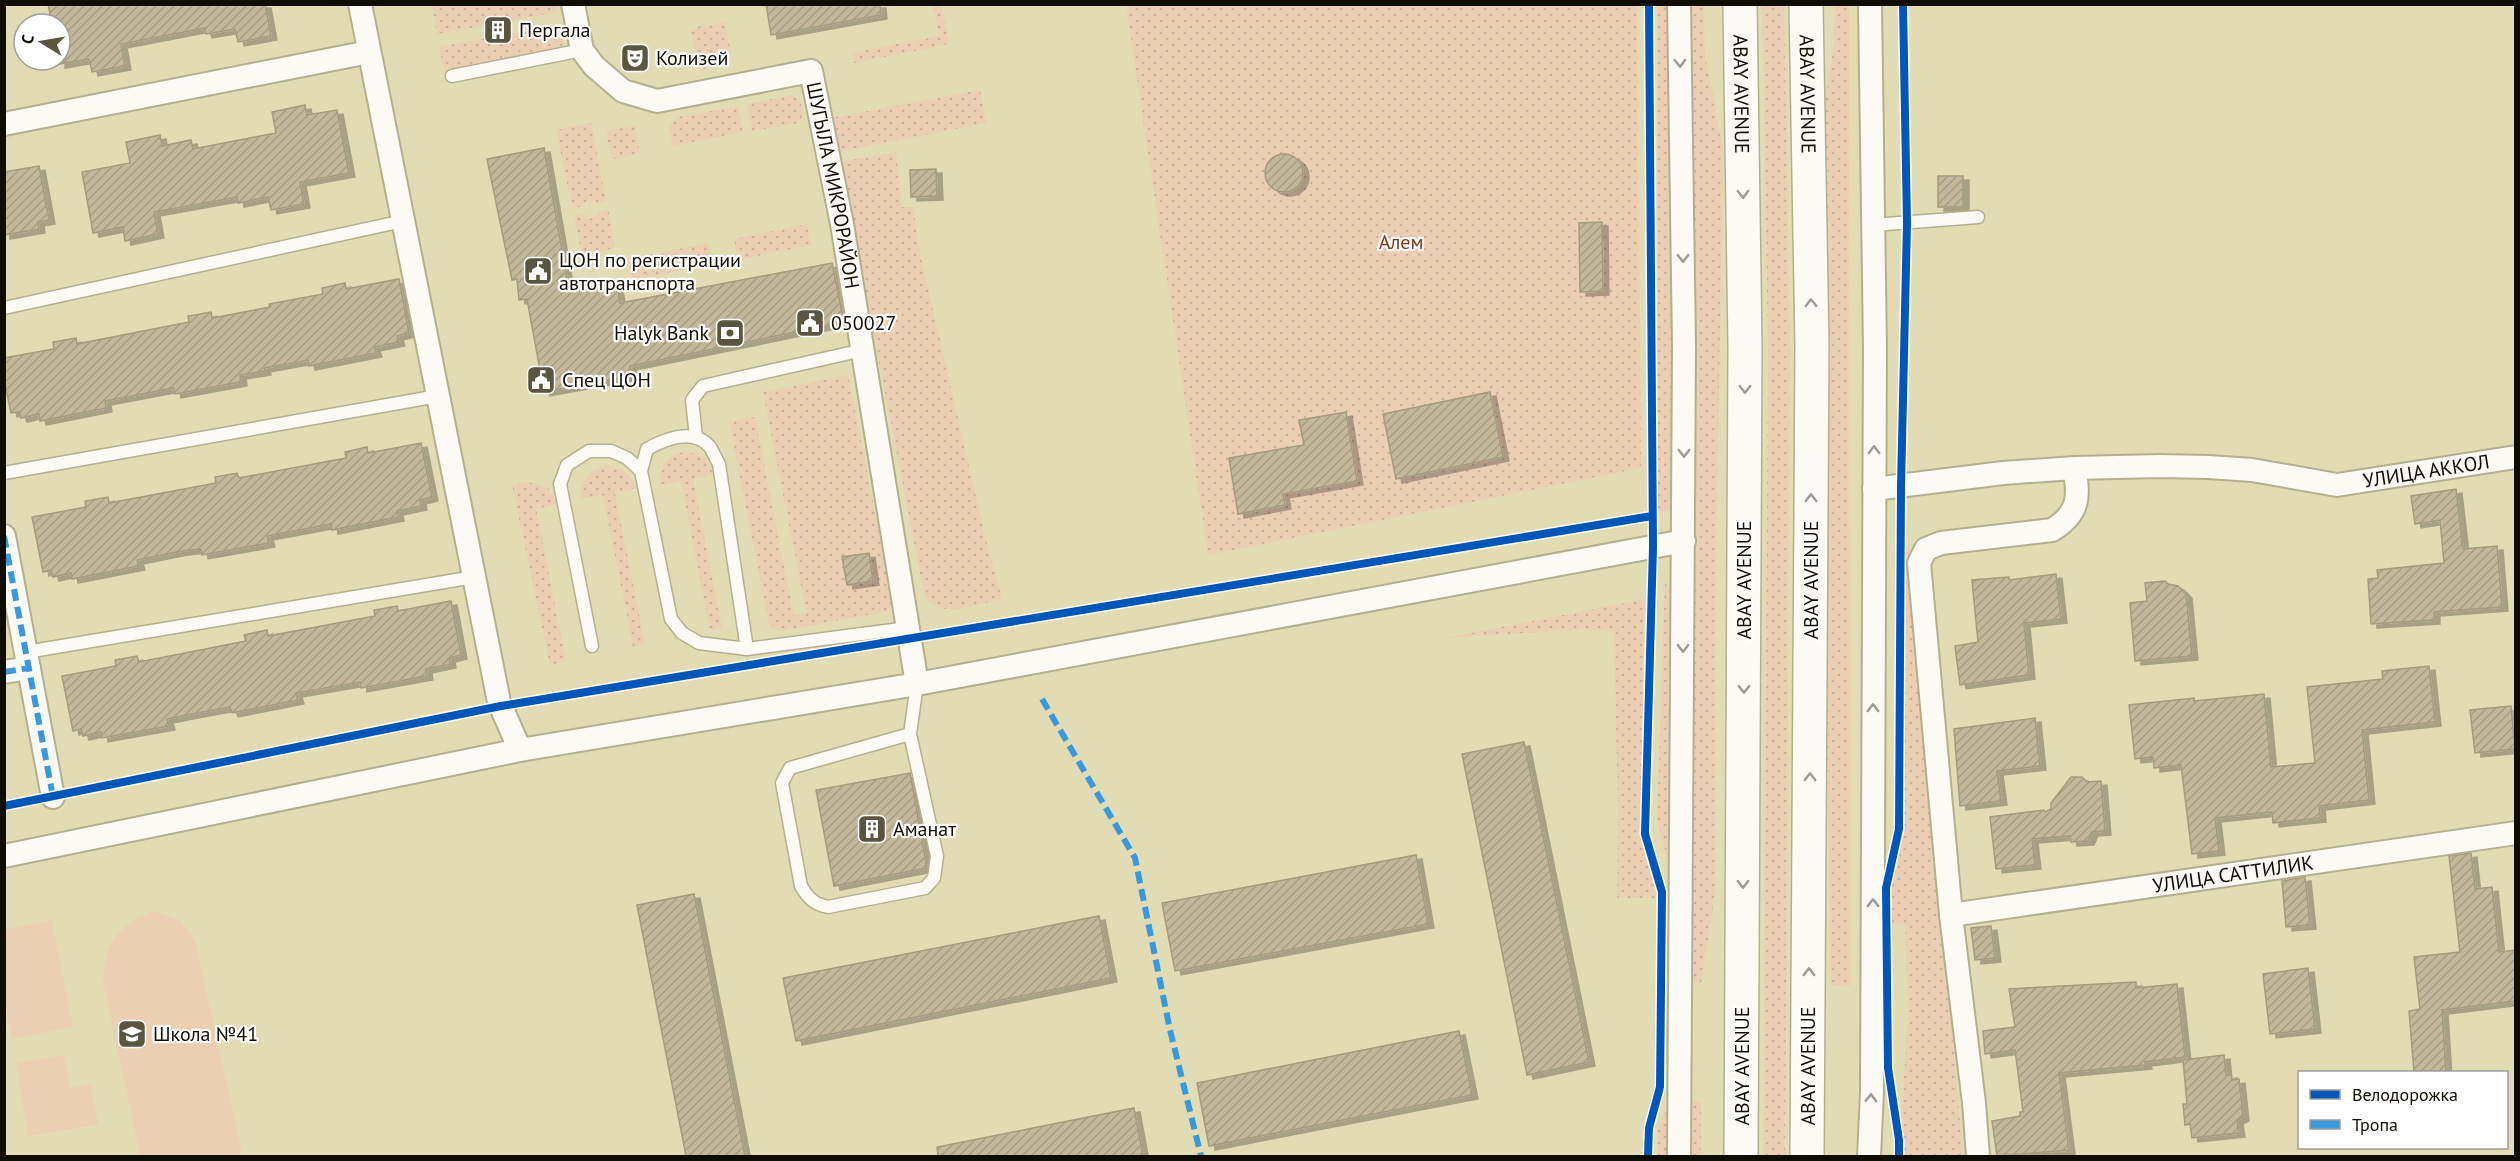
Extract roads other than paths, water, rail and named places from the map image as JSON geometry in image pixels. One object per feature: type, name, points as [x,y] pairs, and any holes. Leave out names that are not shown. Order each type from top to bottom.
[{"type":"main road","name":"ABAY AVENUE","points":[[1740,4],[1745,347],[1740,1156]]},
{"type":"main road","name":"ABAY AVENUE","points":[[1806,4],[1812,346],[1807,1156]]},
{"type":"street","points":[[360,4],[499,702],[520,750]]},
{"type":"street","name":"ШУГЫЛА МИКРОРАЙОН","points":[[573,4],[582,50],[594,66],[623,91],[657,101],[811,70],[842,224],[917,684]]},
{"type":"street","points":[[1679,4],[1684,346],[1679,1156]]},
{"type":"street","points":[[1869,1156],[1872,1091],[1874,489],[1870,4]]},
{"type":"street","points":[[4,124],[369,52]]},
{"type":"street","name":"УЛИЦА АККОЛ","points":[[1874,489],[2003,473],[2074,468],[2219,467],[2252,470],[2337,485],[2516,457]]},
{"type":"street","points":[[1978,1156],[1951,915],[1919,562],[1926,549],[1941,543],[2052,530],[2065,523],[2073,511],[2078,490],[2074,468]]},
{"type":"street","points":[[4,536],[53,797]]},
{"type":"street","points":[[4,856],[520,750],[917,684],[1684,541]]},
{"type":"street","points":[[4,672],[28,660]]},
{"type":"street","name":"УЛИЦА САТТИЛИК","points":[[1951,915],[2516,833]]},
{"type":"lane","points":[[452,76],[582,50]]},
{"type":"lane","points":[[1873,225],[1978,217]]},
{"type":"lane","points":[[4,308],[403,221]]},
{"type":"lane","points":[[696,437],[692,400],[703,386],[863,350]]},
{"type":"lane","points":[[4,473],[438,396]]},
{"type":"lane","points":[[747,649],[719,464],[709,446],[696,437],[664,439],[647,449],[641,471],[671,620],[682,633],[699,643],[747,649],[908,628]]},
{"type":"lane","points":[[592,646],[560,484],[567,465],[589,451],[611,451],[627,458],[641,471]]},
{"type":"lane","points":[[28,660],[474,577]]},
{"type":"lane","points":[[910,734],[790,768],[785,774],[782,783],[801,886],[817,905],[828,907],[925,888],[934,878],[937,856],[910,734],[917,684]]},
{"type":"place","name":"Пергала","points":[[498,30]]},
{"type":"place","name":"Колизей","points":[[635,58]]},
{"type":"place","name":"ЦОН по регистрации автотранспорта","points":[[538,271]]},
{"type":"place","name":"050027","points":[[810,323]]},
{"type":"place","name":"Halyk Bank","points":[[730,333]]},
{"type":"place","name":"Спец ЦОН","points":[[541,380]]},
{"type":"place","name":"Аманат","points":[[872,829]]},
{"type":"place","name":"Школа №41","points":[[132,1034]]},
{"type":"park label","name":"Алем","points":[[1401,242]]}]
